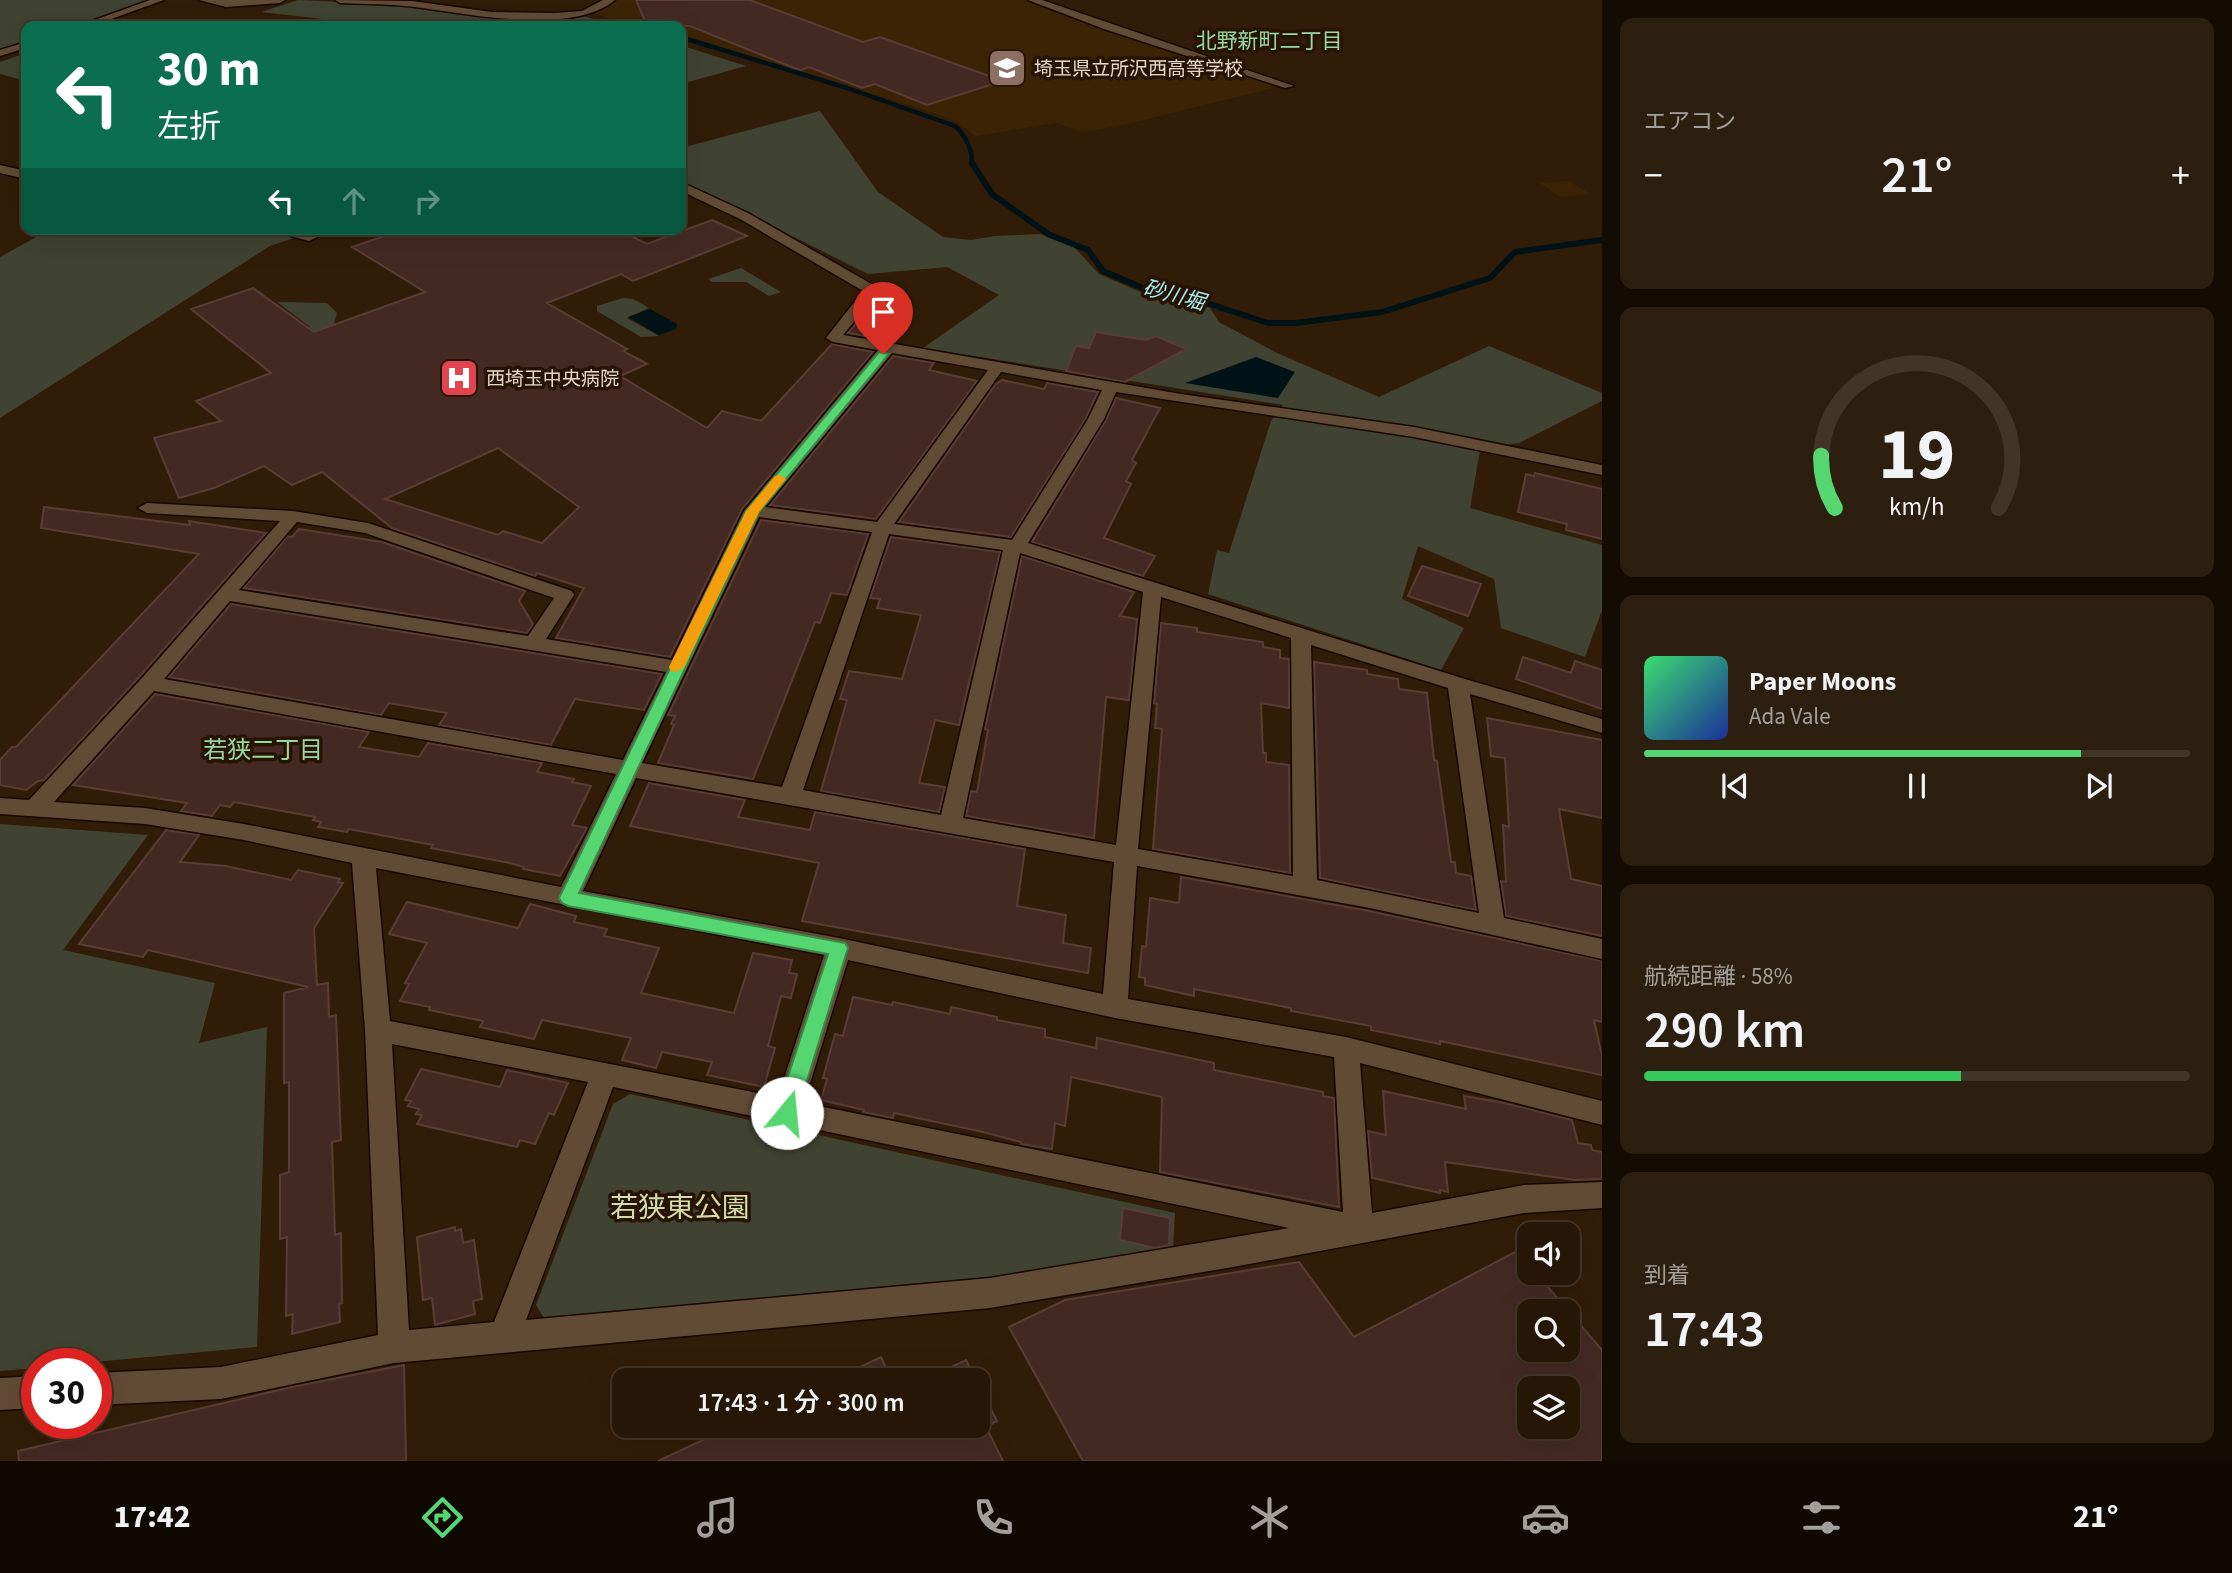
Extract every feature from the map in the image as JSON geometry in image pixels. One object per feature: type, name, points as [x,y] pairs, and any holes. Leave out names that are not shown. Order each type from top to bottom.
[{"type":"street","points":[[98,21],[159,0]]},
{"type":"street","points":[[204,0],[226,4],[280,0]]},
{"type":"street","points":[[340,0],[412,4],[492,15],[554,16],[584,14],[610,0]]},
{"type":"street","points":[[1033,0],[1129,35],[1289,86]]},
{"type":"street","points":[[0,53],[21,47]]},
{"type":"street","points":[[0,169],[21,174]]},
{"type":"street","points":[[686,188],[744,216],[870,289],[870,294],[833,338],[1111,387],[1414,432],[1602,470]]},
{"type":"street","points":[[568,898],[676,667],[753,511],[888,348]]},
{"type":"street","points":[[790,796],[881,528],[998,366]]},
{"type":"street","points":[[950,825],[1015,545],[1096,419],[1111,387]]},
{"type":"street","points":[[147,508],[293,516],[368,528],[565,595],[533,643]]},
{"type":"street","points":[[753,511],[1015,545],[1458,684],[1602,726]]},
{"type":"street","points":[[36,807],[149,683],[293,516]]},
{"type":"street","points":[[1115,1007],[1126,857],[1153,587]]},
{"type":"street","points":[[226,594],[676,667]]},
{"type":"street","points":[[1301,634],[1305,887]]},
{"type":"street","points":[[149,683],[1305,887],[1493,924],[1602,949]]},
{"type":"street","points":[[1458,684],[1493,924]]},
{"type":"street","points":[[0,806],[145,816],[363,856],[568,898],[839,948],[1115,1007],[1346,1048],[1602,1112]]},
{"type":"street","points":[[363,856],[378,1031],[394,1346]]},
{"type":"street","points":[[787,1113],[839,948]]},
{"type":"street","points":[[378,1031],[605,1074],[1359,1229]]},
{"type":"street","points":[[1346,1048],[1359,1229]]},
{"type":"street","points":[[504,1337],[605,1074]]},
{"type":"street","points":[[112,1388],[220,1383],[394,1346],[990,1293],[1233,1253],[1524,1199],[1602,1195]]},
{"type":"street","points":[[0,1394],[21,1393]]},
{"type":"shaded area","name":"埼玉県立所沢西高等学校","points":[[616,0],[1029,0],[1281,86],[1119,126],[1083,132],[1056,123],[976,136],[955,121],[922,109],[686,38],[686,21],[617,21],[593,13]]},
{"type":"shaded area","points":[[1569,181],[1590,194],[1560,197],[1540,183]]},
{"type":"shaded area","points":[[650,309],[677,324],[676,329],[659,335],[628,317]]},
{"type":"shaded area","points":[[1256,357],[1295,372],[1278,398],[1185,383]]},
{"type":"green space","points":[[0,0],[155,0],[91,21],[21,21],[21,44],[0,51]]},
{"type":"green space","points":[[298,0],[409,5],[554,19],[583,16],[601,21],[340,21],[261,12]]},
{"type":"green space","points":[[686,47],[746,66],[686,83]]},
{"type":"green space","points":[[21,55],[21,80],[0,74],[0,62]]},
{"type":"green space","points":[[820,111],[878,192],[943,237],[971,240],[1040,234],[1075,248],[1099,274],[1145,294],[1185,299],[1210,308],[1219,322],[1277,353],[1379,397],[1489,346],[1602,393],[1602,401],[1519,443],[1480,450],[1470,508],[1602,545],[1602,610],[1585,657],[1501,628],[1494,579],[1418,546],[1402,599],[1464,628],[1441,670],[1208,594],[1217,550],[1229,553],[1271,421],[1283,405],[923,348],[999,295],[947,267],[868,274],[686,183],[686,147]]},
{"type":"green space","points":[[40,235],[303,235],[270,246],[0,418],[0,257]]},
{"type":"green space","points":[[741,268],[781,292],[769,296],[746,282],[712,282],[708,279]]},
{"type":"green space","points":[[623,298],[633,299],[649,308],[627,318],[659,336],[641,337],[597,311],[597,306]]},
{"type":"green space","points":[[277,302],[327,303],[337,313],[328,344],[287,337],[310,327]]},
{"type":"green space","points":[[0,824],[148,835],[63,950],[215,983],[199,1043],[267,1027],[257,1347],[112,1360],[112,1348],[21,1348],[21,1369],[0,1371]]},
{"type":"green space","name":"若狭東公園","points":[[630,1094],[1175,1213],[1173,1251],[974,1280],[545,1320],[536,1305],[613,1104]]},
{"type":"building","points":[[636,0],[750,0],[863,42],[880,37],[1003,81],[927,105],[875,84],[862,88],[809,67],[801,70],[794,68],[686,26],[686,21],[645,21]]},
{"type":"building","points":[[712,220],[747,236],[633,281],[621,274],[547,303],[627,349],[623,351],[647,364],[620,376],[707,428],[722,411],[761,421],[832,344],[873,352],[742,509],[670,657],[556,638],[584,588],[537,573],[535,576],[392,528],[322,472],[292,485],[264,466],[214,488],[179,498],[154,438],[221,421],[196,401],[271,373],[191,309],[253,288],[314,332],[425,292],[352,247],[387,235],[629,235],[647,244],[671,235],[686,235],[686,230]],"holes":[[[498,448],[579,507],[542,543],[503,531],[498,535],[385,499]]]},
{"type":"building","points":[[865,313],[902,321],[886,340],[848,333]]},
{"type":"building","points":[[1096,332],[1146,340],[1156,336],[1186,349],[1125,382],[1066,371],[1076,346],[1089,348]]},
{"type":"building","points":[[893,356],[934,363],[929,370],[977,381],[876,519],[770,505]]},
{"type":"building","points":[[1002,380],[1044,389],[1047,383],[1098,392],[1086,418],[1011,537],[899,522],[995,385]]},
{"type":"building","points":[[1116,398],[1160,408],[1132,460],[1136,463],[1126,481],[1131,484],[1104,538],[1155,556],[1143,576],[1032,542],[1106,420]]},
{"type":"building","points":[[1535,473],[1602,489],[1602,539],[1566,530],[1567,524],[1518,512],[1526,474],[1534,476]]},
{"type":"building","points":[[44,507],[190,525],[189,521],[266,533],[44,780],[26,790],[0,785],[0,760],[12,747],[16,747],[199,554],[41,528]]},
{"type":"building","points":[[761,520],[868,534],[847,595],[831,593],[820,623],[815,622],[753,779],[658,763],[674,725],[671,724],[675,716],[668,715]]},
{"type":"building","points":[[299,529],[382,542],[525,591],[519,601],[533,624],[527,633],[244,588],[288,536],[292,537]]},
{"type":"building","points":[[891,537],[1000,552],[959,725],[935,720],[919,783],[945,787],[939,812],[821,791],[847,700],[840,699],[849,671],[902,679],[921,615],[877,608],[880,599],[870,598]]},
{"type":"building","points":[[1022,556],[1134,592],[1120,616],[1137,619],[1129,700],[1106,697],[1094,838],[966,816],[971,791],[977,792],[988,730],[985,729]]},
{"type":"building","points":[[1422,566],[1481,584],[1468,616],[1408,596]]},
{"type":"building","points":[[231,604],[662,674],[644,710],[575,699],[551,745],[439,725],[447,713],[389,703],[381,715],[169,677]]},
{"type":"building","points":[[1161,623],[1197,628],[1197,632],[1263,642],[1263,647],[1280,650],[1280,658],[1289,659],[1289,708],[1261,703],[1263,753],[1266,753],[1266,762],[1289,765],[1290,873],[1153,849],[1162,729],[1155,728],[1157,704],[1154,703]]},
{"type":"building","points":[[1523,657],[1571,673],[1575,661],[1602,670],[1602,709],[1516,679]]},
{"type":"building","points":[[1314,662],[1367,670],[1367,674],[1398,679],[1399,689],[1427,693],[1434,760],[1437,761],[1451,862],[1455,862],[1456,873],[1471,876],[1476,910],[1320,878]]},
{"type":"building","points":[[155,694],[369,732],[359,747],[419,757],[428,743],[542,763],[537,772],[574,779],[572,782],[591,786],[572,825],[587,828],[560,876],[431,848],[433,845],[349,829],[347,832],[318,827],[321,822],[313,820],[315,817],[234,802],[230,807],[220,805],[212,816],[181,811],[187,803],[73,785]]},
{"type":"building","points":[[1487,718],[1602,740],[1602,818],[1559,809],[1571,879],[1602,886],[1602,936],[1506,916],[1501,881],[1506,882],[1503,825],[1509,827],[1505,758],[1491,756]]},
{"type":"building","points":[[649,783],[745,800],[738,817],[810,830],[815,812],[1025,849],[1017,906],[1066,915],[1063,943],[1091,948],[1088,973],[802,921],[819,863],[630,826]]},
{"type":"building","points":[[166,830],[199,835],[180,862],[226,866],[291,880],[298,870],[340,879],[338,882],[343,883],[314,928],[317,985],[328,983],[329,1017],[336,1015],[341,1140],[332,1142],[335,1235],[341,1233],[340,1322],[292,1334],[293,1314],[286,1316],[287,1237],[280,1239],[280,1175],[289,1172],[289,1082],[284,1083],[284,993],[308,987],[148,950],[143,957],[79,944]]},
{"type":"building","points":[[1181,877],[1369,911],[1602,961],[1602,1022],[1594,1020],[1602,1056],[1602,1075],[1440,1041],[1440,1044],[1371,1030],[1371,1026],[1291,1011],[1291,1008],[1194,989],[1194,996],[1145,985],[1145,978],[1139,977],[1142,946],[1146,947],[1150,898],[1179,903]]},
{"type":"building","points":[[407,902],[518,928],[530,904],[576,916],[574,922],[607,929],[604,936],[659,948],[641,993],[734,1013],[753,953],[792,960],[789,973],[797,974],[791,998],[781,996],[768,1046],[775,1048],[764,1087],[707,1075],[712,1062],[662,1052],[656,1068],[622,1060],[631,1038],[542,1020],[534,1039],[480,1027],[483,1021],[400,1001],[409,984],[405,983],[427,943],[389,934]]},
{"type":"building","points":[[853,997],[950,1014],[951,1007],[997,1017],[997,1020],[1045,1029],[1045,1037],[1096,1048],[1097,1038],[1214,1063],[1214,1070],[1323,1092],[1323,1096],[1334,1098],[1339,1207],[1160,1172],[1162,1097],[1071,1077],[1065,1126],[1055,1123],[1052,1149],[894,1113],[893,1118],[863,1112],[864,1110],[821,1100],[827,1079],[823,1078],[835,1034],[843,1036]]},
{"type":"building","points":[[421,1069],[500,1087],[507,1070],[568,1083],[554,1115],[549,1113],[535,1144],[520,1140],[517,1147],[417,1124],[422,1115],[416,1114],[419,1109],[408,1106],[411,1101],[405,1100]]},
{"type":"building","points":[[1383,1091],[1466,1109],[1464,1096],[1572,1120],[1578,1143],[1591,1145],[1592,1150],[1602,1152],[1602,1179],[1575,1180],[1445,1162],[1448,1192],[1440,1190],[1440,1193],[1372,1178],[1368,1131],[1386,1135]]},
{"type":"building","points":[[1123,1208],[1170,1218],[1169,1245],[1155,1248],[1120,1240]]},
{"type":"building","points":[[455,1227],[455,1231],[461,1229],[463,1243],[474,1240],[482,1299],[473,1301],[475,1314],[435,1325],[432,1298],[423,1300],[417,1237]]},
{"type":"building","points":[[1517,1251],[1517,1285],[1546,1285],[1558,1299],[1517,1299],[1517,1362],[1580,1362],[1580,1324],[1602,1350],[1602,1461],[1083,1461],[1009,1327],[1065,1300],[1299,1262],[1354,1337]]},
{"type":"building","points":[[881,1357],[886,1368],[858,1368]]},
{"type":"building","points":[[966,1360],[970,1368],[949,1368]]},
{"type":"building","points":[[404,1365],[406,1461],[19,1461],[18,1451],[69,1439],[112,1439],[112,1429],[292,1387]]},
{"type":"building","points":[[990,1407],[997,1421],[990,1425]]},
{"type":"building","points":[[990,1435],[1003,1461],[658,1461],[707,1438],[990,1438]]},
{"type":"waterway","name":"砂川堀","points":[[687,39],[847,88],[955,126],[968,144],[972,165]]},
{"type":"waterway","name":"砂川堀","points":[[972,163],[992,194],[1048,234],[1088,250],[1103,271],[1150,291],[1179,294],[1268,323],[1296,323],[1382,312],[1490,278],[1515,252],[1602,240]]},
{"type":"slow traffic","points":[[676,667],[753,511],[780,479]]},
{"type":"place","name":"埼玉県立所沢西高等学校","points":[[1007,68]]},
{"type":"place","name":"西埼玉中央病院","points":[[459,378]]},
{"type":"district","name":"北野新町二丁目","points":[[1269,41]]},
{"type":"district","name":"若狭二丁目","points":[[263,750]]},
{"type":"route","points":[[787,1113],[839,948],[568,898],[676,667],[753,511],[883,354]]}]
